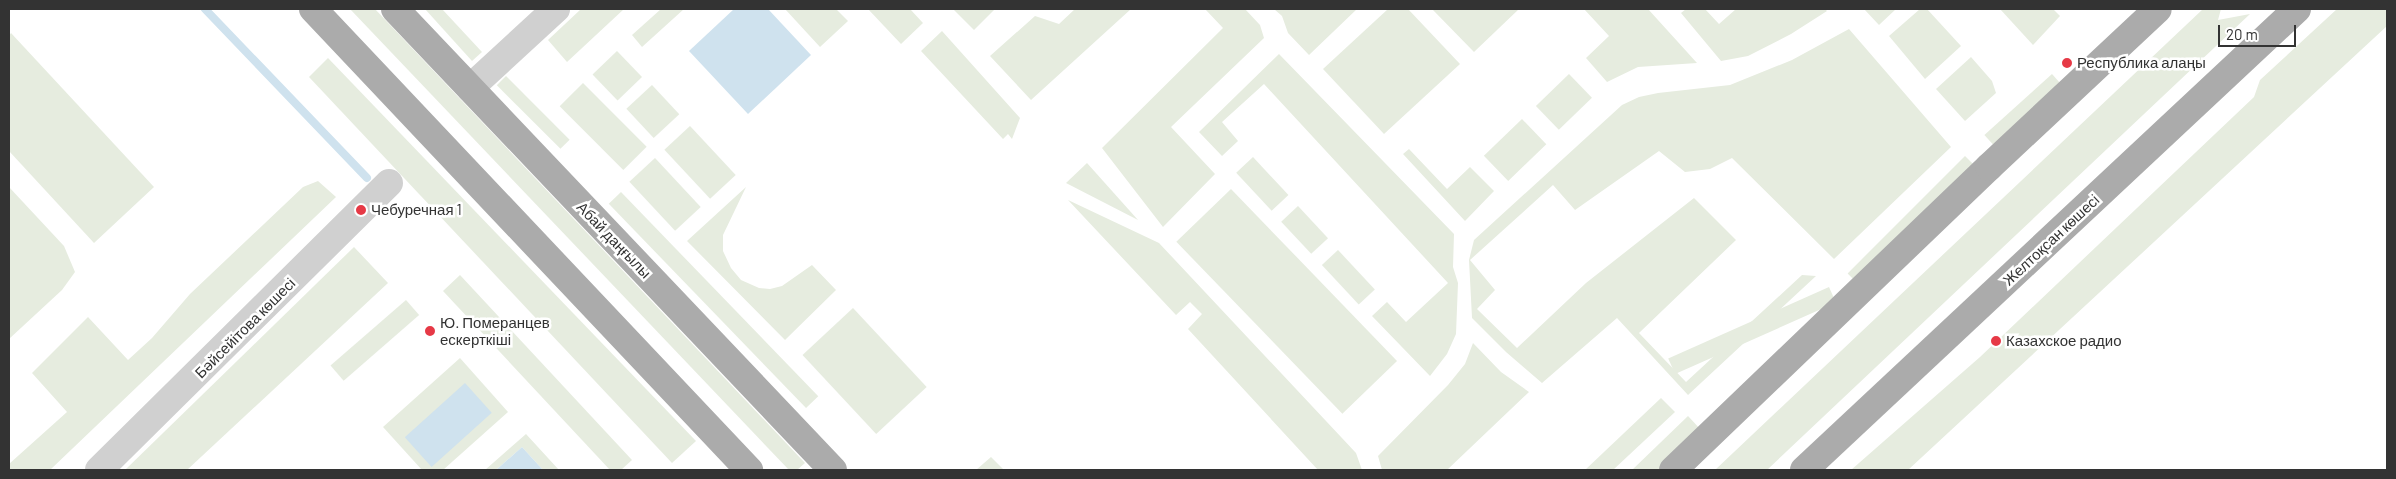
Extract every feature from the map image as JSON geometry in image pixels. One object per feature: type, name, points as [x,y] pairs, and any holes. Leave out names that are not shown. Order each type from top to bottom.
[{"type":"main road","points":[[313,9],[749,470]]},
{"type":"main road","name":"Абай даңғылы","points":[[395,9],[833,470]]},
{"type":"main road","points":[[1673,470],[1989,167],[2158,9]]},
{"type":"main road","name":"Желтоқсан көшесі","points":[[1804,470],[2297,9]]},
{"type":"street","points":[[470,88],[556,9]]},
{"type":"street","name":"Бәйсейітова көшесі","points":[[99,470],[389,183]]},
{"type":"shaded area","points":[[350,9],[375,9],[805,463],[797,470],[789,470]]},
{"type":"shaded area","points":[[425,9],[442,9],[482,52],[472,61]]},
{"type":"shaded area","points":[[581,9],[624,9],[567,62],[548,40]]},
{"type":"shaded area","points":[[661,9],[684,9],[642,47],[632,35]]},
{"type":"shaded area","points":[[785,9],[836,9],[848,21],[820,47]]},
{"type":"shaded area","points":[[868,9],[910,9],[923,23],[901,44]]},
{"type":"shaded area","points":[[953,9],[995,9],[974,30]]},
{"type":"shaded area","points":[[1075,9],[1131,9],[1031,100],[990,56],[1035,16],[1059,24]]},
{"type":"shaded area","points":[[1205,9],[1245,9],[1260,25],[1264,38],[1171,127],[1215,174],[1163,227],[1102,148],[1223,28]]},
{"type":"shaded area","points":[[1274,9],[1357,9],[1309,55],[1288,33],[1282,16]]},
{"type":"shaded area","points":[[1388,9],[1408,9],[1460,64],[1384,134],[1323,69]]},
{"type":"shaded area","points":[[1432,9],[1519,9],[1474,52]]},
{"type":"shaded area","points":[[1584,9],[1648,9],[1697,63],[1638,67],[1607,82],[1586,58],[1609,36]]},
{"type":"shaded area","points":[[1686,9],[1705,9],[1719,24],[1736,9],[1825,9],[1827,11],[1791,34],[1748,56],[1721,61],[1681,13]]},
{"type":"shaded area","points":[[1864,9],[1896,9],[1879,25]]},
{"type":"shaded area","points":[[1920,9],[1927,9],[1961,46],[1925,79],[1889,36]]},
{"type":"shaded area","points":[[2000,9],[2053,9],[2060,16],[2033,45]]},
{"type":"shaded area","points":[[2203,9],[2221,9],[2218,20],[2250,14],[1767,470],[1715,470]]},
{"type":"shaded area","points":[[2337,9],[2387,9],[2387,26],[1908,470],[1851,470],[1980,357],[2254,97],[2260,80]]},
{"type":"shaded area","points":[[1849,29],[1951,147],[1834,259],[1732,158],[1710,169],[1685,172],[1659,151],[1575,210],[1553,185],[1470,260],[1495,290],[1477,309],[1517,348],[1586,283],[1694,198],[1736,240],[1639,333],[1686,382],[1802,275],[1816,276],[1688,395],[1617,318],[1542,383],[1506,352],[1472,318],[1469,260],[1474,240],[1622,105],[1639,97],[1658,93],[1730,85],[1792,60]]},
{"type":"shaded area","points":[[942,31],[1020,118],[1012,139],[1008,134],[1003,139],[921,51]]},
{"type":"shaded area","points":[[11,33],[154,187],[94,243],[9,151],[9,36]]},
{"type":"shaded area","points":[[617,51],[642,77],[618,101],[593,75]]},
{"type":"shaded area","points":[[1279,54],[1454,234],[1453,267],[1458,283],[1456,334],[1447,354],[1430,376],[1372,316],[1387,302],[1406,322],[1448,283],[1264,84],[1222,122],[1238,141],[1222,156],[1199,132]]},
{"type":"shaded area","points":[[1971,57],[1992,81],[1996,93],[1965,121],[1936,89]]},
{"type":"shaded area","points":[[328,58],[696,441],[672,463],[309,77]]},
{"type":"shaded area","points":[[1569,74],[1592,98],[1559,130],[1536,106]]},
{"type":"shaded area","points":[[2052,74],[2062,85],[1994,146],[1984,135]]},
{"type":"shaded area","points":[[506,76],[570,140],[560,149],[497,85]]},
{"type":"shaded area","points":[[583,83],[647,147],[623,170],[560,106]]},
{"type":"shaded area","points":[[652,85],[679,114],[654,138],[626,109]]},
{"type":"shaded area","points":[[1522,119],[1546,144],[1508,181],[1484,156]]},
{"type":"shaded area","points":[[690,126],[736,175],[710,199],[664,150]]},
{"type":"shaded area","points":[[1409,149],[1447,189],[1470,167],[1494,191],[1465,221],[1403,154]]},
{"type":"shaded area","points":[[1965,156],[1976,167],[1859,285],[1848,273]]},
{"type":"shaded area","points":[[1253,157],[1288,195],[1272,211],[1236,173]]},
{"type":"shaded area","points":[[655,158],[701,207],[675,231],[629,182]]},
{"type":"shaded area","points":[[1087,163],[1138,220],[1066,183]]},
{"type":"shaded area","points":[[318,181],[336,197],[50,470],[9,470],[9,464],[67,412],[32,373],[88,317],[128,360],[152,338],[190,294],[303,187]]},
{"type":"shaded area","points":[[9,187],[64,246],[75,272],[62,290],[9,339]]},
{"type":"shaded area","points":[[746,187],[723,235],[723,251],[731,268],[741,280],[759,288],[770,289],[782,286],[812,265],[836,290],[785,340],[687,241]]},
{"type":"shaded area","points":[[1231,189],[1397,361],[1342,414],[1176,242]]},
{"type":"shaded area","points":[[621,192],[818,396],[806,408],[609,204]]},
{"type":"shaded area","points":[[1068,200],[1159,243],[1356,453],[1362,470],[1318,470],[1188,329],[1202,314],[1190,302],[1176,315]]},
{"type":"shaded area","points":[[1298,206],[1328,238],[1311,254],[1281,222]]},
{"type":"shaded area","points":[[354,247],[388,283],[187,470],[125,470]]},
{"type":"shaded area","points":[[1338,250],[1375,289],[1359,304],[1322,265]]},
{"type":"shaded area","points":[[460,275],[632,460],[621,470],[610,470],[443,291]]},
{"type":"shaded area","points":[[1829,287],[1836,303],[1675,374],[1668,359]]},
{"type":"shaded area","points":[[406,300],[419,315],[344,381],[331,366]]},
{"type":"shaded area","points":[[853,308],[927,387],[876,434],[803,355]]},
{"type":"shaded area","points":[[1473,343],[1501,372],[1529,392],[1447,470],[1382,470],[1378,456],[1448,385],[1465,364]]},
{"type":"shaded area","points":[[460,358],[508,412],[443,470],[422,470],[383,427]]},
{"type":"shaded area","points":[[1661,398],[1675,412],[1613,470],[1585,470]]},
{"type":"shaded area","points":[[1688,416],[1702,431],[1661,470],[1632,470]]},
{"type":"shaded area","points":[[526,434],[559,470],[543,470],[522,447],[496,470],[485,470]]},
{"type":"shaded area","points":[[991,457],[1004,470],[976,470]]},
{"type":"water","points":[[734,9],[768,9],[811,55],[748,114],[689,51]]},
{"type":"water","points":[[465,383],[492,413],[432,467],[405,437]]},
{"type":"water","points":[[522,447],[543,470],[496,470]]},
{"type":"waterway","points":[[205,9],[367,178]]},
{"type":"place","name":"Республика алаңы","points":[[2067,63]]},
{"type":"place","name":"Чебуречная 1","points":[[361,210]]},
{"type":"place","name":"Ю. Померанцев ескерткіші","points":[[430,331]]},
{"type":"place","name":"Казахское радио","points":[[1996,341]]}]
